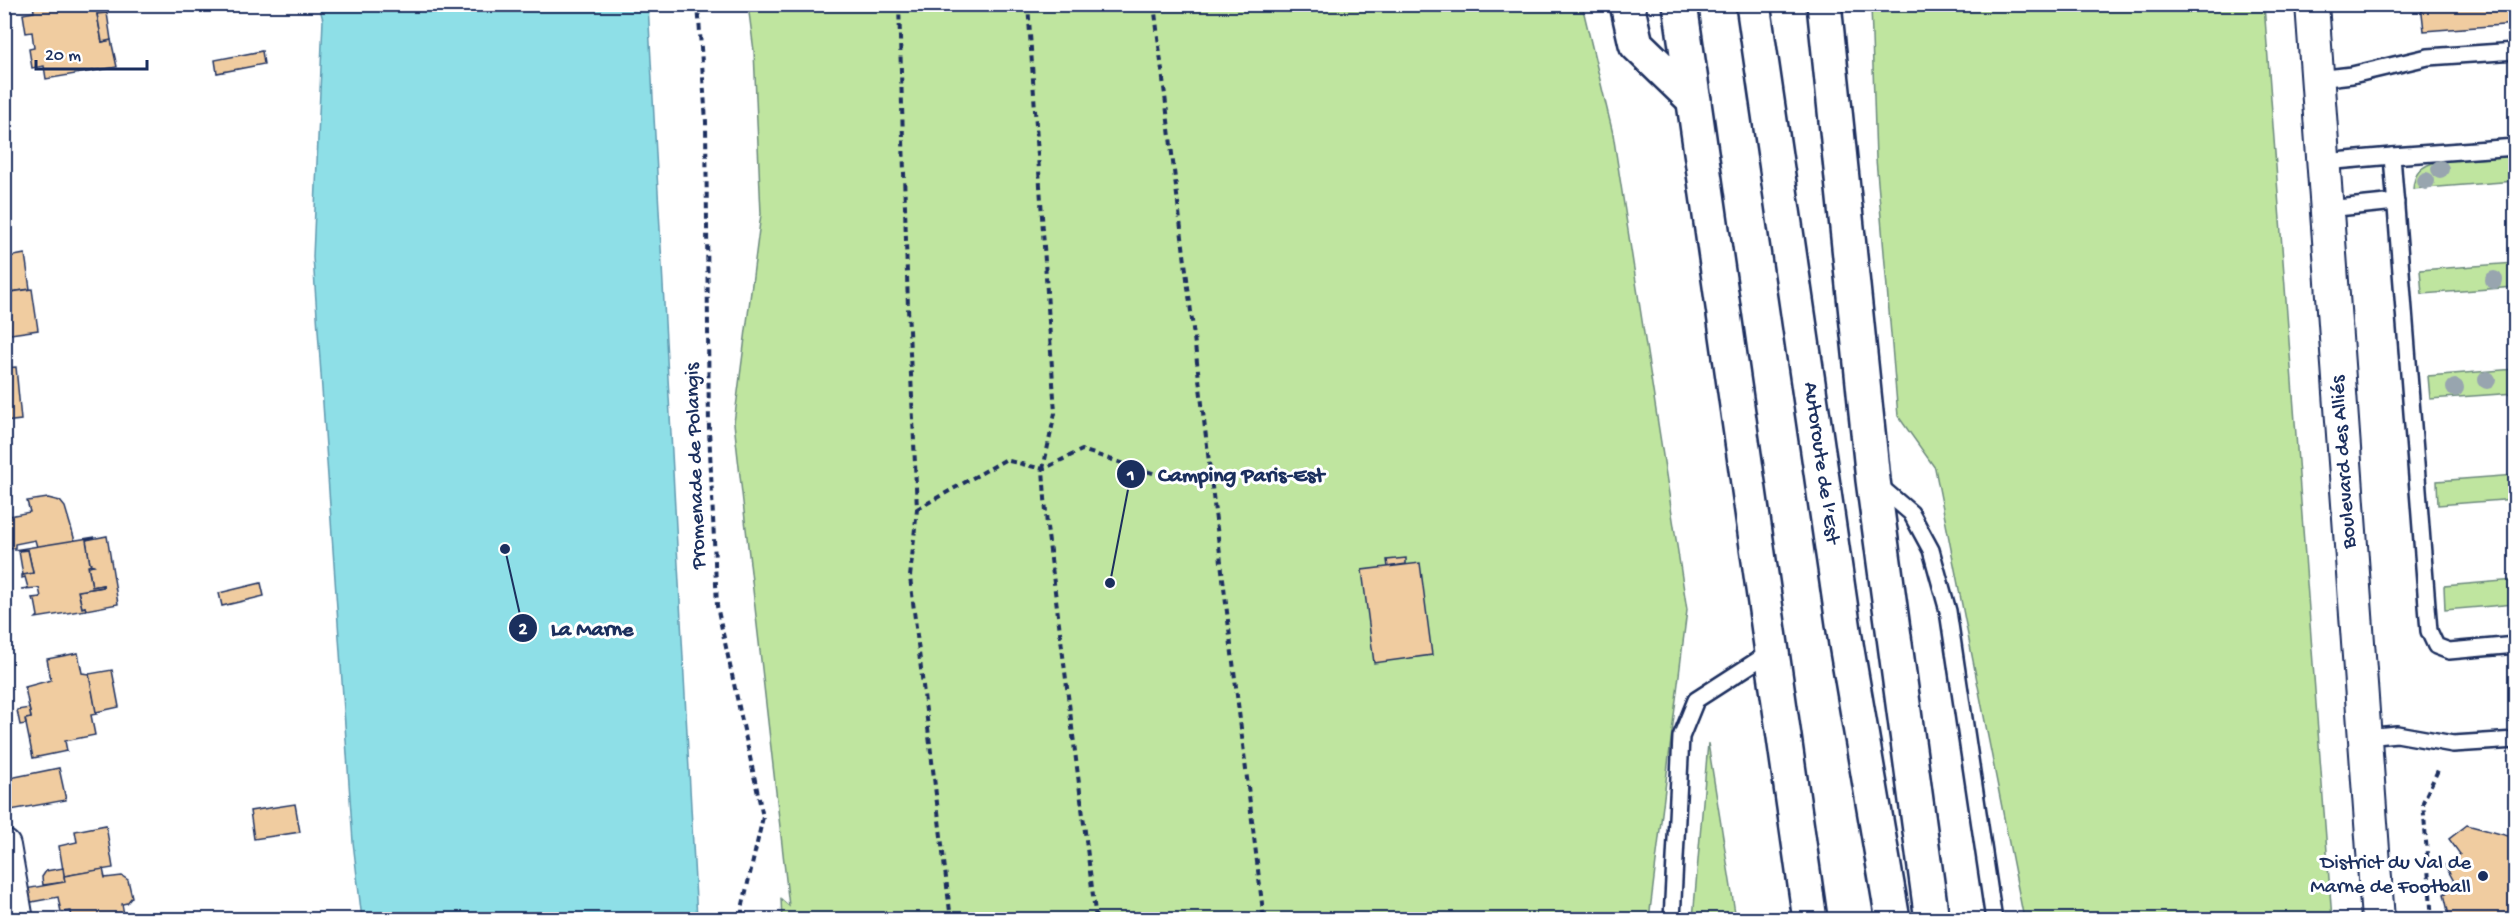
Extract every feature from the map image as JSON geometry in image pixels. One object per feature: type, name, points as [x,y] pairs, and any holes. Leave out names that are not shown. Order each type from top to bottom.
[{"type":"highway","points":[[1627,4],[1636,44],[1694,100]]},
{"type":"highway","points":[[1680,4],[1810,920]]},
{"type":"highway","name":"Autoroute de l’Est","points":[[1753,4],[1846,644],[1893,920]]},
{"type":"highway","points":[[1824,4],[1873,480],[1932,920]]},
{"type":"street","name":"Boulevard des Alliés","points":[[2312,4],[2378,920]]},
{"type":"street","points":[[4,846],[17,920]]},
{"type":"lane","points":[[2318,79],[2352,75],[2428,57],[2516,51]]},
{"type":"lane","points":[[2324,162],[2516,147]]},
{"type":"lane","points":[[2392,156],[2429,631],[2436,646],[2449,651],[2516,645]]},
{"type":"lane","points":[[2327,209],[2396,202]]},
{"type":"lane","points":[[1873,480],[1911,513],[1931,550],[1948,612],[1994,920]]},
{"type":"lane","points":[[1672,920],[1681,737],[1696,699],[1772,651]]},
{"type":"lane","points":[[2365,737],[2397,734],[2453,744],[2516,740]]},
{"type":"path","name":"Promenade de Polangis","points":[[698,4],[706,122],[710,429],[717,606],[763,817],[742,909],[742,920]]},
{"type":"path","points":[[899,4],[908,308],[917,509],[910,577],[951,920]]},
{"type":"path","points":[[1028,4],[1055,412],[1043,469],[1047,527],[1096,920]]},
{"type":"path","points":[[1154,4],[1264,920]]},
{"type":"path","points":[[917,509],[1005,460],[1043,469],[1082,450],[1171,479],[1209,473]]},
{"type":"path","points":[[2432,920],[2423,802],[2429,786],[2453,744]]},
{"type":"green space","points":[[748,5],[1582,5],[1613,134],[1687,610],[1649,919],[782,919],[781,899],[789,906],[734,423],[761,214],[754,51]]},
{"type":"green space","points":[[1871,5],[2264,5],[2332,919],[2024,919],[1935,468],[1898,416],[1876,159]]},
{"type":"green space","points":[[2515,156],[2515,181],[2413,189],[2417,174],[2422,168],[2436,162]]},
{"type":"green space","points":[[2515,263],[2515,287],[2422,294],[2420,270]]},
{"type":"green space","points":[[2515,369],[2515,393],[2430,399],[2428,376]]},
{"type":"green space","points":[[2515,475],[2515,499],[2438,505],[2437,481]]},
{"type":"green space","points":[[2515,580],[2515,604],[2445,610],[2444,586]]},
{"type":"green space","points":[[1708,743],[1736,919],[1693,919]]},
{"type":"water","points":[[319,5],[648,5],[697,919],[362,919],[353,842],[313,257],[323,20]]},
{"type":"building","points":[[33,4],[106,4],[107,13],[97,14],[102,42],[111,40],[117,67],[46,79],[44,66],[32,68],[29,49],[34,48],[32,32],[26,33],[23,14],[34,12]]},
{"type":"building","points":[[2421,4],[2516,4],[2516,24],[2424,31]]},
{"type":"building","points":[[107,13],[111,40],[102,42],[97,14]]},
{"type":"building","points":[[262,51],[264,64],[217,73],[215,60]]},
{"type":"building","points":[[4,231],[9,257],[25,254],[30,289],[4,293]]},
{"type":"building","points":[[32,289],[38,330],[4,335],[4,293]]},
{"type":"building","points":[[16,367],[21,420],[4,422],[4,368]]},
{"type":"building","points":[[48,498],[60,501],[65,507],[75,541],[37,547],[35,540],[15,544],[15,548],[4,550],[4,517],[30,512],[27,501]]},
{"type":"building","points":[[107,536],[118,604],[86,610],[85,607],[82,608],[78,591],[103,587],[103,585],[92,587],[88,566],[93,565],[90,564],[86,540]]},
{"type":"building","points":[[95,537],[86,540],[90,564],[93,565],[88,566],[92,587],[103,585],[103,587],[78,591],[82,608],[85,607],[86,610],[36,618],[38,616],[35,600],[33,601],[32,598],[41,597],[39,588],[21,589],[28,588],[25,577],[22,578],[22,575],[33,573],[28,550],[14,550]]},
{"type":"building","points":[[28,550],[33,573],[23,575],[19,551]]},
{"type":"building","points":[[1406,558],[1406,564],[1388,567],[1387,560]]},
{"type":"building","points":[[1420,563],[1432,655],[1374,663],[1362,570]]},
{"type":"building","points":[[261,583],[264,596],[222,606],[219,593]]},
{"type":"building","points":[[78,653],[82,673],[89,674],[97,714],[91,715],[95,735],[65,741],[67,751],[33,758],[25,719],[31,718],[25,687],[51,680],[47,659]]},
{"type":"building","points":[[112,670],[119,707],[96,712],[89,674]]},
{"type":"building","points":[[29,708],[31,718],[25,719],[26,724],[20,725],[17,710]]},
{"type":"building","points":[[59,768],[66,800],[11,810],[5,779]]},
{"type":"building","points":[[295,804],[300,832],[254,839],[250,811]]},
{"type":"building","points":[[106,825],[113,868],[64,876],[59,846],[77,842],[75,831]]},
{"type":"building","name":"District du Val de Marne de Football","points":[[2467,825],[2516,838],[2516,893],[2511,893],[2510,915],[2516,916],[2516,920],[2450,920],[2444,894],[2457,887],[2445,865],[2460,854],[2449,839]]},
{"type":"building","points":[[63,868],[65,882],[43,885],[42,877],[46,871]]},
{"type":"building","points":[[103,869],[105,878],[122,876],[128,880],[132,897],[127,903],[122,904],[125,920],[72,920],[71,911],[61,912],[58,897],[26,903],[25,889],[65,882],[64,876]]},
{"type":"place","name":"La Marne","points":[[505,549]]},
{"type":"place","name":"Camping Paris-Est","points":[[1110,583]]},
{"type":"place","name":"District du Val de Marne de Football","points":[[2483,876]]}]
